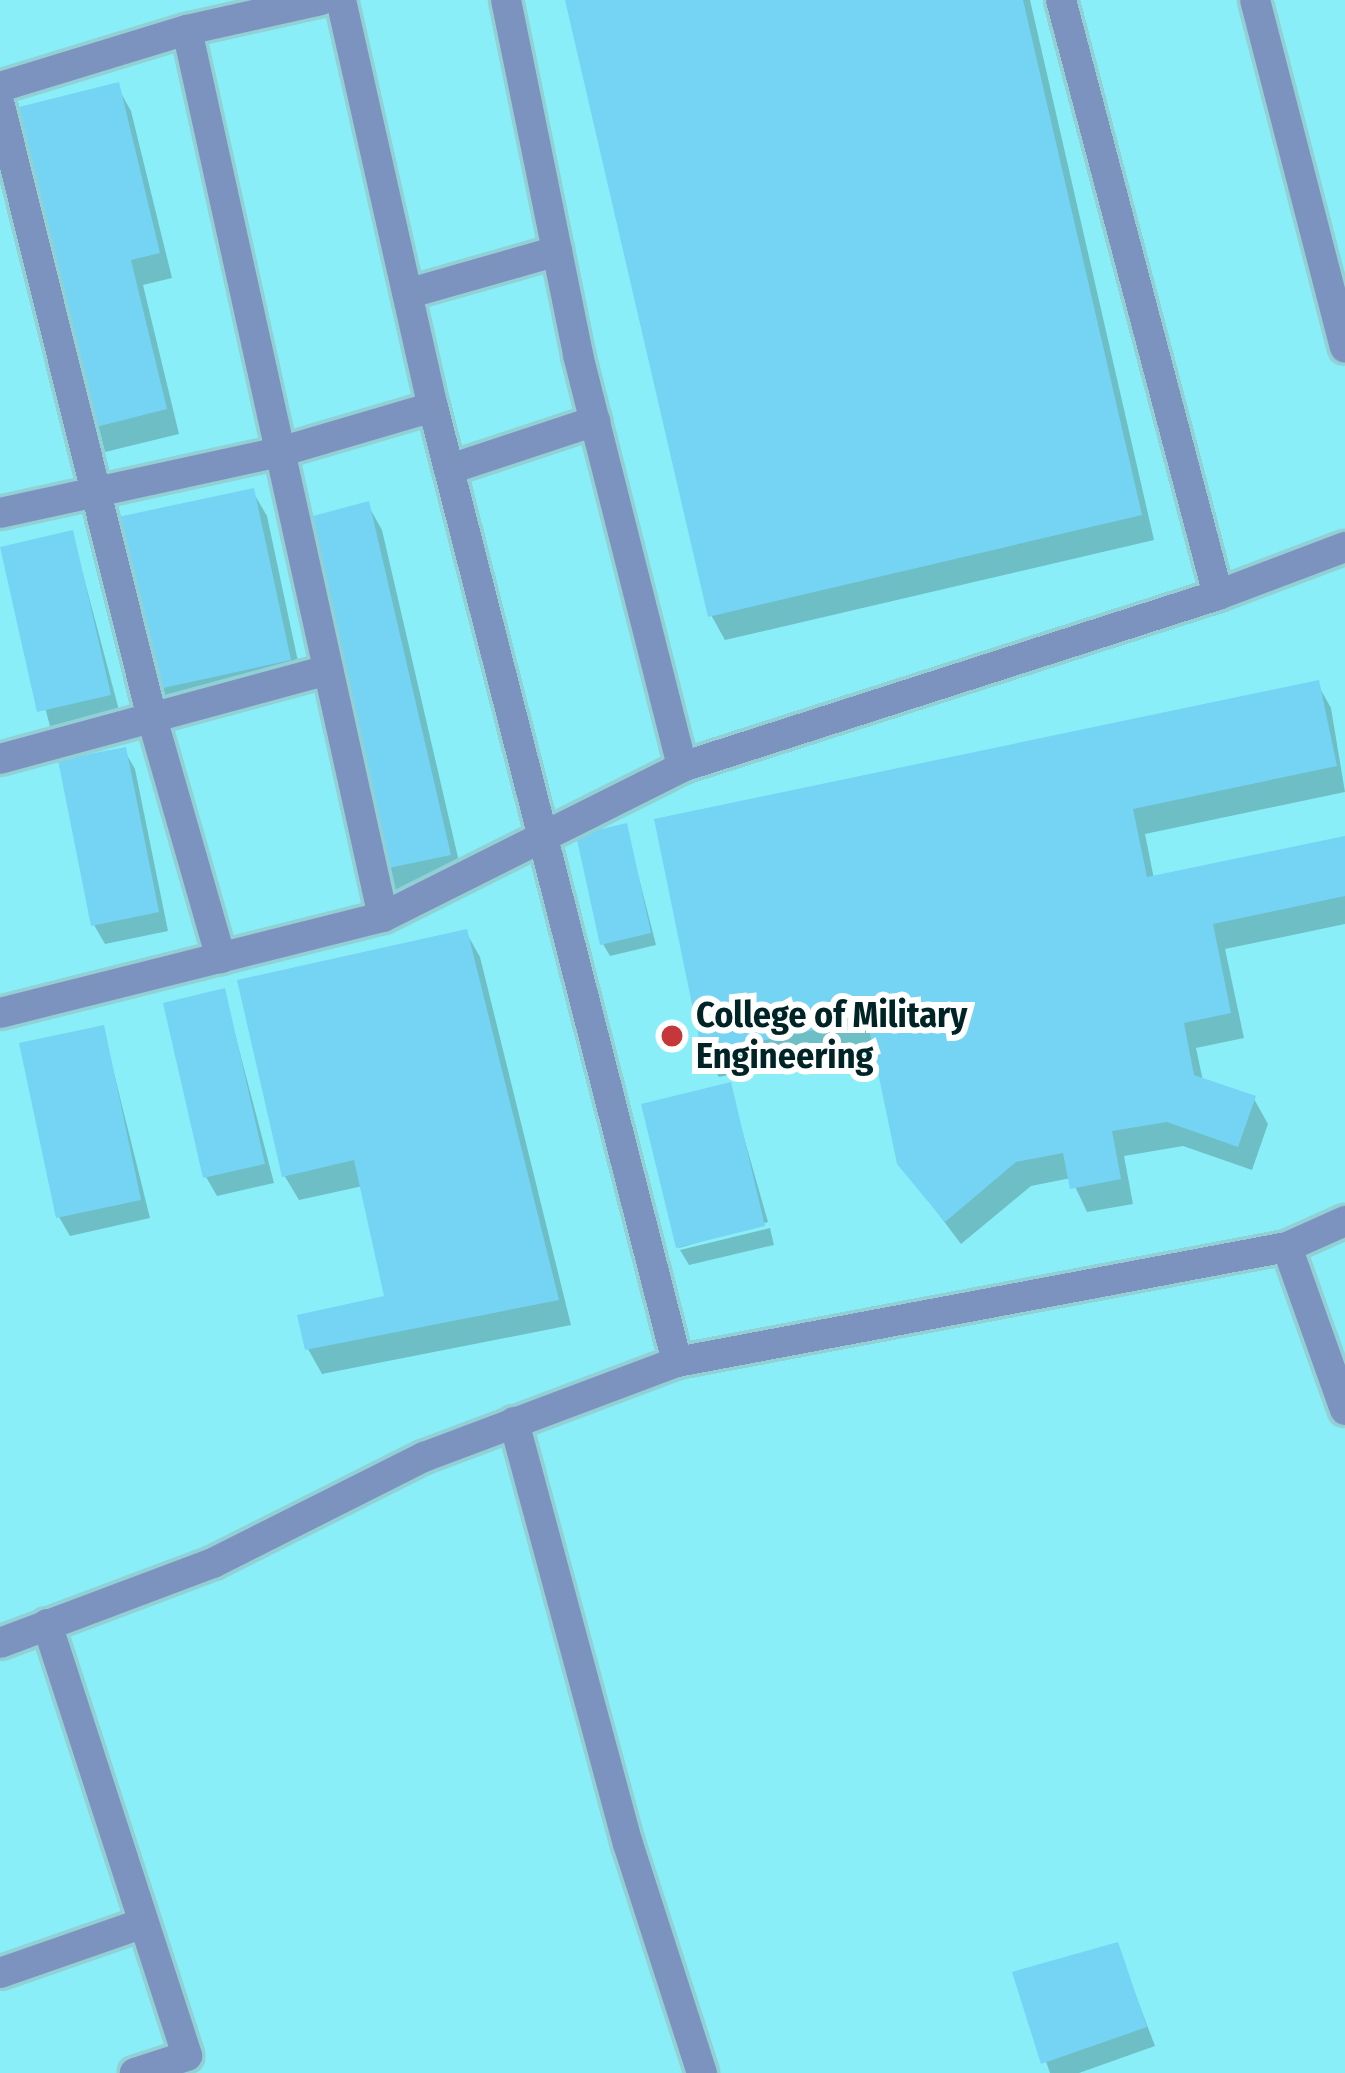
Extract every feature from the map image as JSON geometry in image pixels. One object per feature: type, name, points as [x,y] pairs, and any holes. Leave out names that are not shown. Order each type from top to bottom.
[{"type":"lane","points":[[0,87],[269,6],[321,0]]},
{"type":"lane","points":[[341,0],[433,407],[677,1361]]},
{"type":"lane","points":[[506,0],[595,421],[682,767]]},
{"type":"lane","points":[[1061,0],[1218,595]]},
{"type":"lane","points":[[1255,0],[1333,253],[1345,348]]},
{"type":"lane","points":[[187,30],[383,917]]},
{"type":"lane","points":[[0,106],[152,718],[221,958]]},
{"type":"lane","points":[[410,293],[557,251]]},
{"type":"lane","points":[[0,513],[280,452],[433,407]]},
{"type":"lane","points":[[450,469],[595,421]]},
{"type":"lane","points":[[0,1013],[383,917],[682,767],[1218,595],[1345,547]]},
{"type":"lane","points":[[0,759],[328,670]]},
{"type":"lane","points":[[0,1642],[213,1563],[424,1457],[677,1361],[1287,1247],[1345,1221]]},
{"type":"lane","points":[[1287,1247],[1345,1410]]},
{"type":"lane","points":[[514,1422],[628,1844],[702,2073]]},
{"type":"lane","points":[[46,1624],[187,2056],[135,2073]]},
{"type":"lane","points":[[0,1972],[141,1924]]},
{"type":"shaded area","name":"College of Military Engineering","points":[[0,0],[1345,0],[1345,2073],[0,2073]]},
{"type":"building","points":[[565,0],[1023,0],[1142,515],[708,617]]},
{"type":"building","points":[[119,82],[160,253],[131,260],[167,409],[88,429],[11,109]]},
{"type":"building","points":[[254,488],[291,660],[154,690],[118,517]]},
{"type":"building","points":[[369,501],[451,855],[379,870],[302,519]]},
{"type":"building","points":[[73,530],[111,695],[37,712],[0,547]]},
{"type":"building","points":[[1319,680],[1337,766],[1133,809],[1147,877],[1345,836],[1345,896],[1213,924],[1231,1013],[1184,1023],[1194,1075],[1256,1096],[1238,1147],[1167,1122],[1112,1131],[1121,1179],[1070,1189],[1063,1153],[1016,1162],[945,1222],[897,1164],[867,1019],[702,1053],[654,819]]},
{"type":"building","points":[[126,747],[159,912],[91,926],[58,760]]},
{"type":"building","points":[[627,823],[651,933],[600,945],[576,835]]},
{"type":"building","points":[[467,929],[559,1300],[305,1350],[297,1315],[384,1296],[354,1160],[282,1177],[237,980]]},
{"type":"building","points":[[225,988],[265,1164],[203,1178],[163,1003]]},
{"type":"building","points":[[104,1025],[141,1200],[56,1218],[19,1043]]},
{"type":"building","points":[[731,1082],[765,1226],[676,1248],[641,1104]]},
{"type":"building","points":[[1118,1942],[1147,2027],[1041,2064],[1012,1972]]},
{"type":"place","name":"College of Military Engineering","points":[[672,1036]]}]
